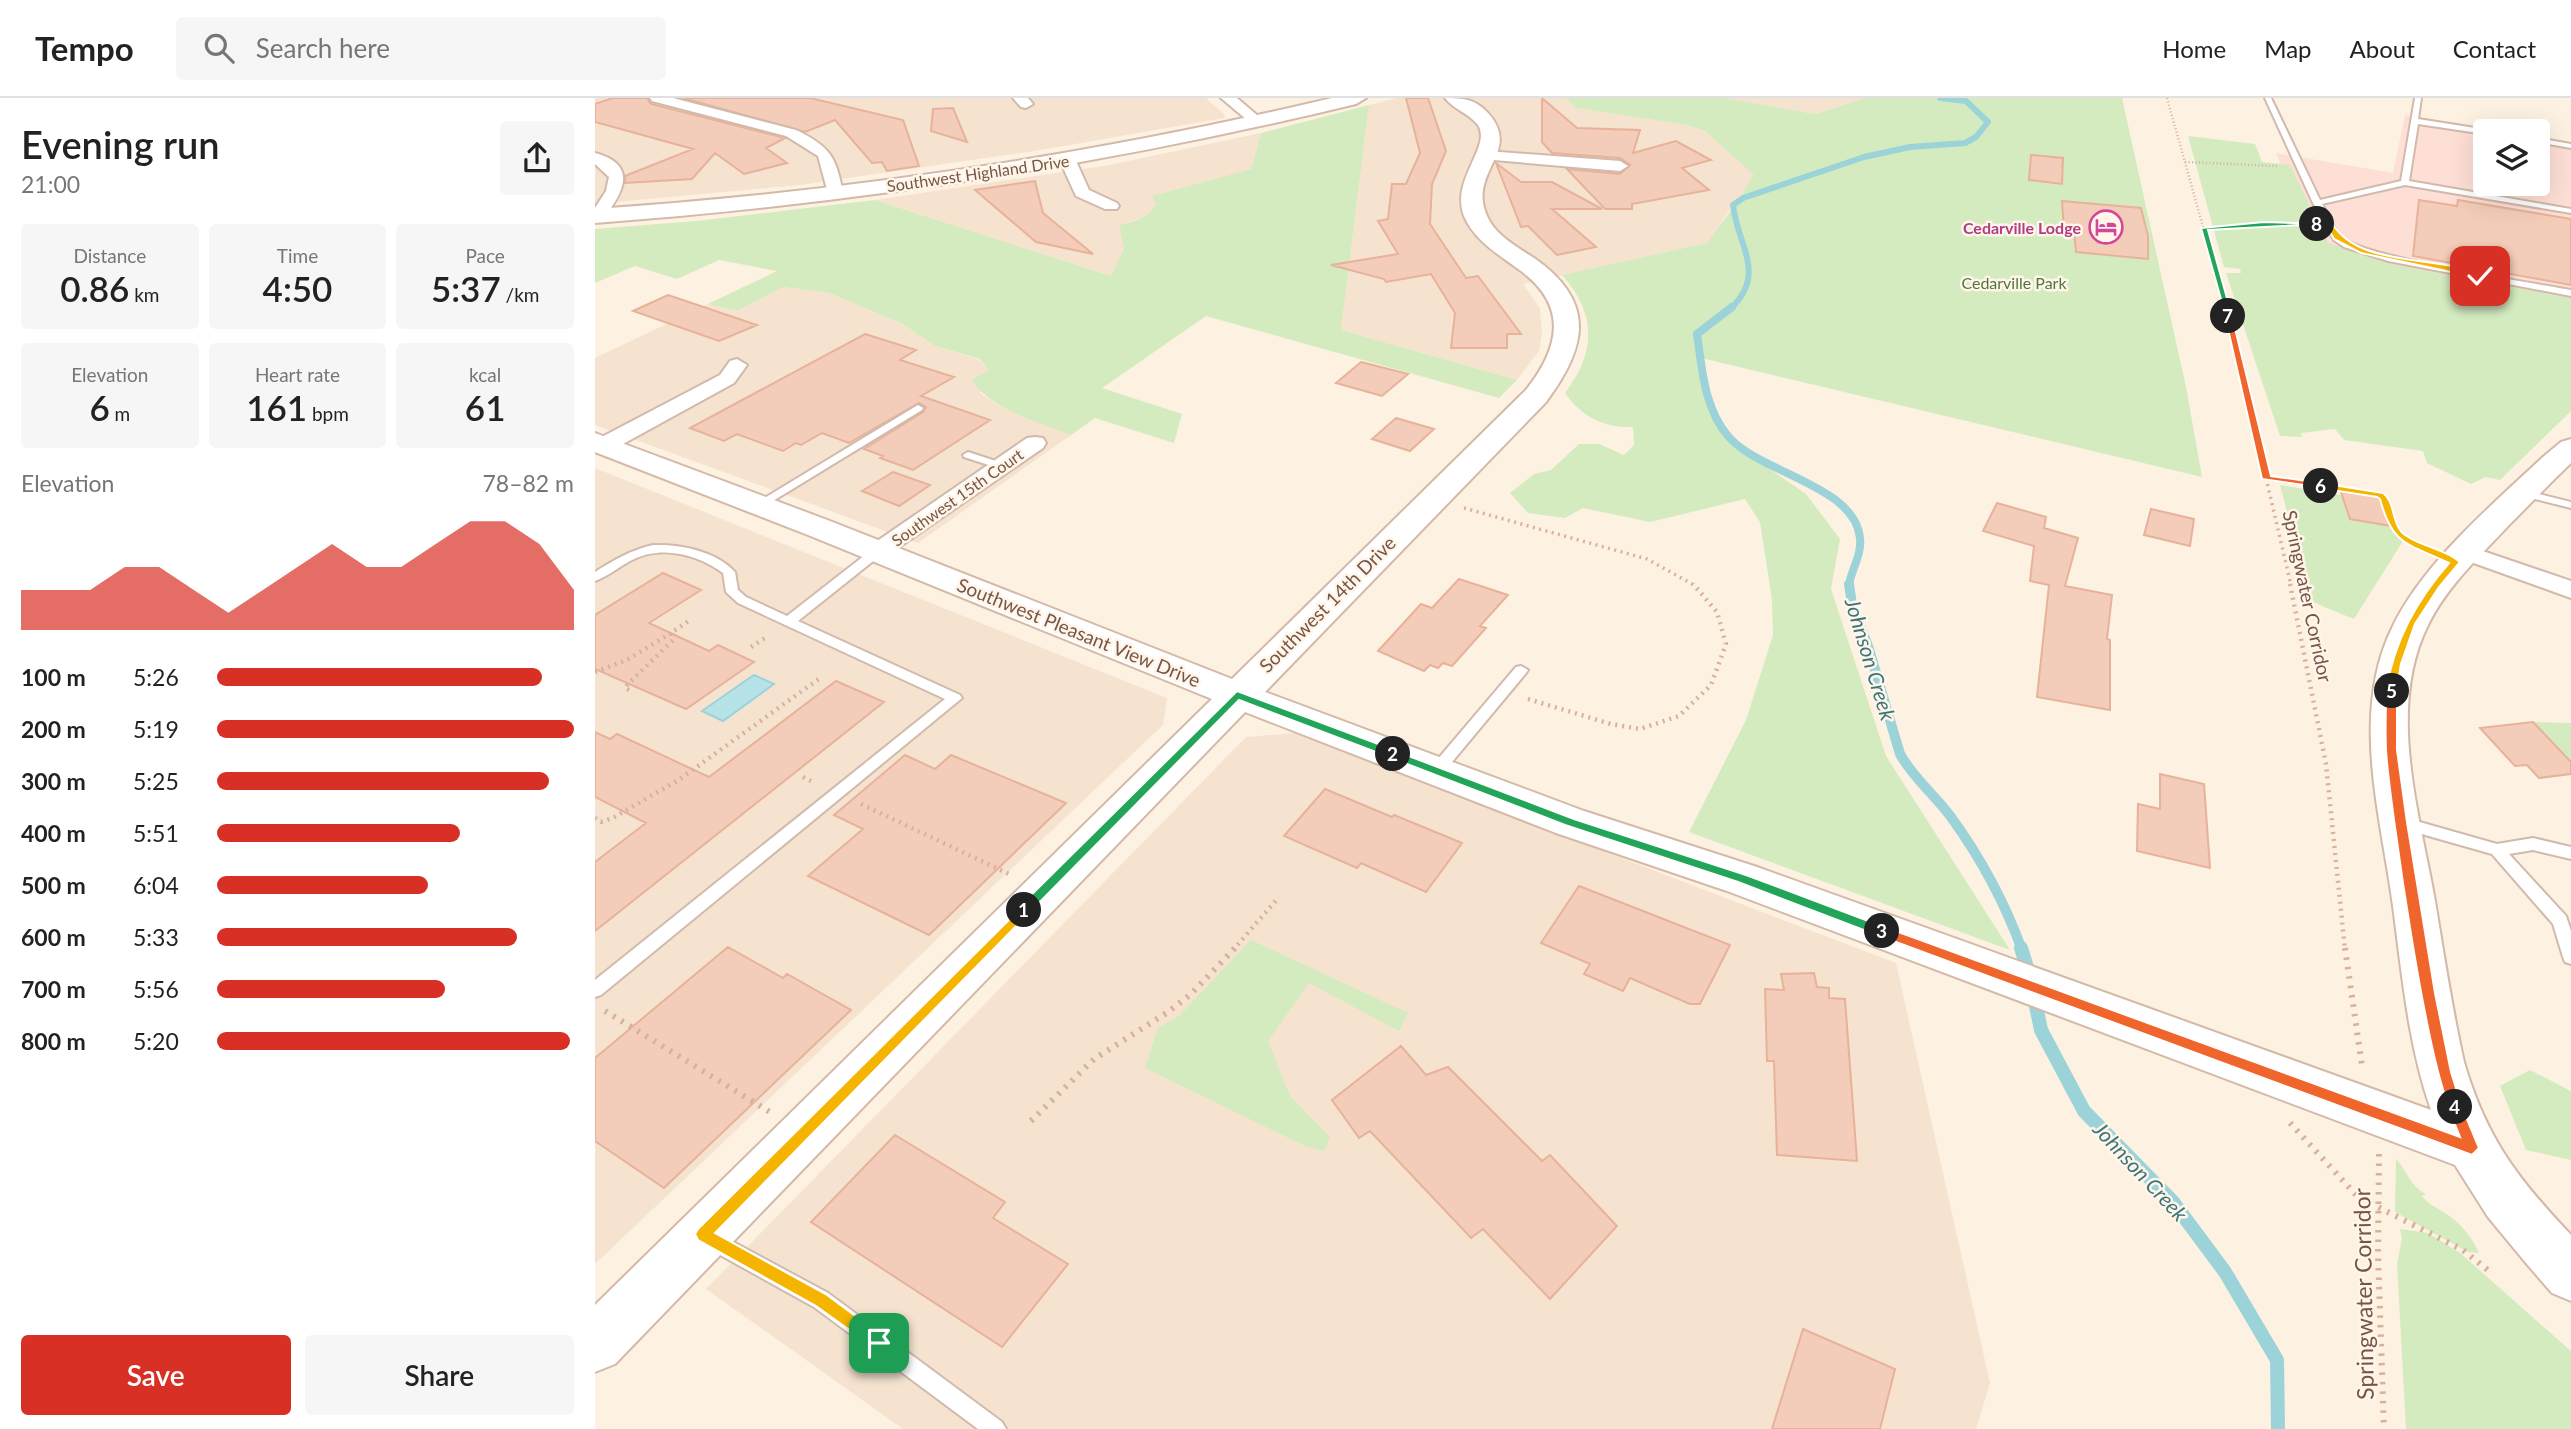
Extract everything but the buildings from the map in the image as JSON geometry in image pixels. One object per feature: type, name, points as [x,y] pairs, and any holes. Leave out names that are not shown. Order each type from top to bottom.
[{"type":"street","points":[[657,98],[791,133],[809,141],[822,149],[829,158],[835,194]]},
{"type":"street","points":[[1227,98],[1258,122]]},
{"type":"street","name":"Southwest Highland Drive","points":[[596,216],[719,208],[1068,161],[1258,122],[1356,98]]},
{"type":"street","name":"Southwest 14th Drive","points":[[595,1344],[1537,396],[1563,359],[1567,325],[1559,298],[1538,272],[1496,243],[1474,212],[1471,191],[1478,170],[1492,146],[1491,130],[1477,111],[1455,98]]},
{"type":"street","points":[[1487,156],[1620,166]]},
{"type":"street","points":[[595,158],[615,171],[618,180],[614,193],[596,216]]},
{"type":"street","points":[[1068,161],[1082,193],[1111,206]]},
{"type":"street","points":[[598,446],[727,379],[737,365]]},
{"type":"street","name":"Southwest 15th Court","points":[[878,551],[1035,443]]},
{"type":"street","name":"Southwest Pleasant View Drive","points":[[598,446],[878,551],[1237,695],[1570,822],[1742,879],[2472,1148]]},
{"type":"street","points":[[2571,448],[2460,557],[2420,608],[2410,624],[2396,664],[2391,727],[2401,822],[2438,1043],[2456,1110],[2472,1148],[2500,1190],[2571,1274]]},
{"type":"street","points":[[2460,557],[2571,590]]},
{"type":"lane","points":[[2268,98],[2317,203],[2337,238],[2347,245],[2388,258],[2571,293]]},
{"type":"lane","points":[[2405,183],[2418,98]]},
{"type":"lane","points":[[2414,121],[2473,130]]},
{"type":"lane","points":[[2550,143],[2571,146]]},
{"type":"lane","points":[[2317,203],[2405,183],[2571,211]]},
{"type":"lane","points":[[759,505],[918,408]]},
{"type":"lane","points":[[968,455],[1002,467]]},
{"type":"lane","points":[[2523,493],[2571,505]]},
{"type":"lane","points":[[595,577],[645,549],[676,549],[729,572],[732,592],[742,600],[955,698],[595,990]]},
{"type":"lane","points":[[789,621],[878,551]]},
{"type":"lane","points":[[1437,770],[1521,670]]},
{"type":"lane","points":[[2401,822],[2497,850],[2533,844],[2571,853]]},
{"type":"lane","points":[[2497,850],[2565,922],[2571,957]]},
{"type":"lane","points":[[703,1234],[821,1300],[995,1429]]},
{"type":"path","name":"Springwater Corridor","points":[[2167,98],[2237,348],[2296,609],[2326,764],[2347,970],[2363,1069]]},
{"type":"path","points":[[2185,162],[2265,164],[2302,170]]},
{"type":"path","points":[[2204,228],[2275,223],[2329,225]]},
{"type":"path","points":[[2267,479],[2379,495],[2384,498],[2391,523],[2400,537],[2460,557]]},
{"type":"path","points":[[1455,506],[1647,559],[1692,583],[1717,612],[1726,643],[1711,685],[1679,716],[1640,729],[1611,724],[1503,691]]},
{"type":"path","points":[[595,672],[627,660],[690,620]]},
{"type":"path","points":[[629,690],[625,688],[627,685],[673,640],[671,633]]},
{"type":"path","points":[[595,818],[601,821],[614,818],[680,779],[820,678]]},
{"type":"path","points":[[803,778],[1043,891]]},
{"type":"path","points":[[1031,1121],[1058,1098],[1106,1049],[1144,1029],[1178,1006],[1279,897]]},
{"type":"path","points":[[595,1005],[804,1133]]},
{"type":"path","points":[[2282,1114],[2340,1180],[2358,1196],[2463,1250],[2489,1270]]},
{"type":"path","name":"Springwater Corridor","points":[[2379,1158],[2384,1429]]},
{"type":"shaded area","points":[[595,98],[1206,98],[1225,115],[1224,118],[1041,150],[800,185],[595,204]]},
{"type":"shaded area","points":[[1397,98],[1566,98],[1576,108],[1687,125],[1705,131],[1753,173],[1743,198],[1733,205],[1707,243],[1523,284],[1540,308],[1542,334],[1539,351],[1517,380],[1341,330],[1369,105]]},
{"type":"shaded area","points":[[1725,98],[1865,98],[1815,114]]},
{"type":"shaded area","points":[[2405,115],[2473,126],[2473,196],[2550,196],[2550,139],[2571,142],[2571,298],[2320,254],[2276,153],[2393,173]]},
{"type":"shaded area","points":[[1261,133],[1251,169],[1153,196],[1156,204],[1152,212],[1120,225],[1124,248],[1111,276],[875,200],[1109,165]]},
{"type":"shaded area","points":[[783,287],[829,293],[901,323],[935,346],[980,360],[989,370],[980,393],[998,405],[1071,435],[918,543],[595,425],[595,358],[708,304],[737,311]]},
{"type":"shaded area","points":[[595,468],[1167,698],[1163,725],[595,1264]]},
{"type":"shaded area","points":[[1294,733],[1896,963],[1990,1383],[1976,1429],[903,1429],[706,1289],[1246,737]]},
{"type":"green space","name":"Cedarville Park","points":[[1566,98],[1725,98],[1815,114],[1865,98],[2122,98],[2186,387],[2202,477],[1701,358],[1704,390],[1735,445],[1806,494],[1840,539],[1831,589],[1886,756],[2010,950],[1689,832],[1746,720],[1773,635],[1772,600],[1760,522],[1745,499],[1650,522],[1583,508],[1565,518],[1528,513],[1510,493],[1534,474],[1551,470],[1579,444],[1599,444],[1624,455],[1634,445],[1633,427],[1603,423],[1586,415],[1565,393],[1583,363],[1588,333],[1582,304],[1562,275],[1707,243],[1738,201],[1753,174],[1705,131],[1687,125],[1576,108]]},
{"type":"green space","points":[[1369,105],[1341,330],[1517,380],[1499,398],[1206,316],[1102,388],[1182,414],[1174,443],[1095,418],[1071,435],[1017,414],[980,391],[971,380],[989,370],[980,359],[935,346],[901,323],[829,293],[783,287],[737,311],[708,304],[777,271],[719,260],[677,279],[635,266],[595,283],[595,229],[696,221],[875,200],[1111,276],[1124,248],[1119,225],[1135,221],[1149,213],[1156,204],[1152,196],[1251,169],[1261,133]]},
{"type":"green space","points":[[2188,136],[2255,144],[2262,162],[2290,165],[2328,243],[2385,263],[2571,298],[2571,411],[2500,480],[2486,477],[2471,484],[2427,463],[2423,451],[2344,440],[2335,429],[2301,433],[2302,437],[2280,436],[2226,273],[2241,273],[2240,269],[2224,267]]},
{"type":"green space","points":[[2280,485],[2342,495],[2350,519],[2391,526],[2393,533],[2403,541],[2354,619],[2310,601]]},
{"type":"green space","points":[[2533,722],[2571,723],[2571,762]]},
{"type":"green space","points":[[1251,940],[1408,1013],[1399,1031],[1309,983],[1268,1041],[1290,1096],[1330,1137],[1324,1151],[1305,1146],[1145,1068],[1158,1028],[1179,1016]]},
{"type":"green space","points":[[2530,1070],[2571,1091],[2571,1160],[2526,1150],[2500,1086]]},
{"type":"green space","points":[[2396,1159],[2413,1183],[2426,1194],[2422,1196],[2461,1226],[2479,1253],[2468,1252],[2395,1212]]},
{"type":"green space","points":[[2400,1229],[2428,1233],[2460,1253],[2571,1351],[2571,1429],[2406,1429],[2397,1264],[2402,1238]]},
{"type":"water","points":[[754,675],[774,684],[723,721],[702,711]]},
{"type":"waterway","name":"Johnson Creek","points":[[1731,308],[1747,284],[1749,271],[1733,205],[1743,198],[1864,157],[1910,147],[1965,143],[1976,137],[1988,122],[1966,101],[1940,98]]},
{"type":"waterway","name":"Johnson Creek","points":[[1731,308],[1697,334],[1705,387],[1714,413],[1728,436],[1742,449],[1824,492],[1842,505],[1854,520],[1860,544],[1849,585]]},
{"type":"waterway","name":"Johnson Creek","points":[[1849,585],[1852,605],[1868,646],[1900,754],[1911,771],[1951,817],[1972,848],[2000,898],[2022,950]]},
{"type":"waterway","name":"Johnson Creek","points":[[2021,948],[2030,977]]},
{"type":"waterway","name":"Johnson Creek","points":[[2034,996],[2041,1030],[2084,1111],[2173,1202],[2225,1272],[2277,1360],[2278,1429]]},
{"type":"place","name":"Cedarville Lodge","points":[[2106,227]]},
{"type":"route","points":[[879,1343],[821,1300],[703,1234],[1237,695],[1570,822],[1742,879],[2472,1148],[2444,1072],[2428,993],[2401,822],[2391,727],[2392,684],[2410,624],[2435,585],[2455,562],[2400,537],[2391,523],[2384,498],[2375,493],[2267,479],[2237,348],[2204,228],[2285,223],[2329,225],[2337,238],[2364,251],[2480,276]]}]
